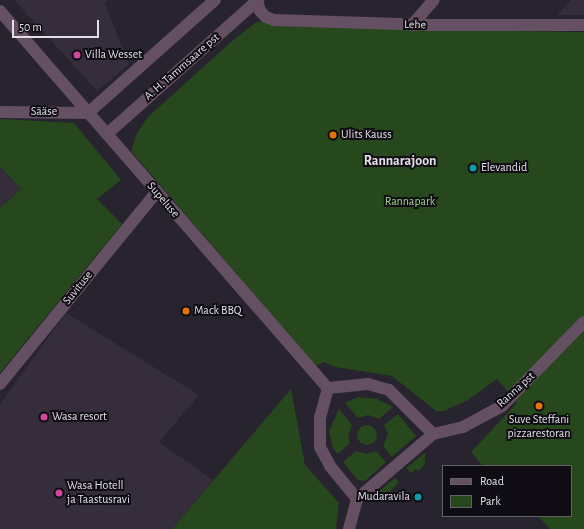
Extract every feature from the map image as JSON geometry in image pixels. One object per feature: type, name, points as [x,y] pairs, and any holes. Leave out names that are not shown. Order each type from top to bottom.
[{"type":"street","points":[[88,113],[107,98],[214,0]]},
{"type":"street","name":"Lehe","points":[[258,0],[260,11],[266,17],[274,20],[412,25],[584,25]]},
{"type":"street","name":"A. H. Tammsaare pst","points":[[107,134],[258,0]]},
{"type":"street","points":[[412,25],[434,0]]},
{"type":"street","name":"Supeluse","points":[[0,11],[156,193],[261,309],[328,388]]},
{"type":"street","name":"Sääse","points":[[0,112],[88,113]]},
{"type":"street","name":"Suvituse","points":[[0,384],[156,193]]},
{"type":"street","name":"Ranna pst","points":[[433,434],[463,427],[502,406],[584,322]]},
{"type":"street","points":[[349,529],[357,499],[433,434],[389,390],[368,384],[328,388],[320,417],[320,447],[330,466],[357,499]]},
{"type":"shaded area","points":[[14,0],[108,0],[105,3],[129,64],[97,91]]},
{"type":"shaded area","points":[[571,0],[584,0],[584,15],[557,15]]},
{"type":"shaded area","points":[[0,167],[21,189],[0,208]]},
{"type":"shaded area","points":[[66,313],[199,395],[159,442],[213,480],[172,529],[0,529],[0,404]]},
{"type":"green space","name":"Rannapark","points":[[263,21],[436,30],[584,32],[584,529],[550,529],[539,517],[572,517],[572,465],[482,465],[471,452],[517,403],[497,379],[468,400],[444,411],[436,411],[392,376],[335,367],[324,362],[316,366],[131,151],[137,133],[148,117],[231,42],[255,23]]},
{"type":"green space","points":[[0,119],[74,123],[121,180],[97,199],[122,224],[0,373],[0,208],[21,189],[0,167]]},
{"type":"green space","points":[[291,389],[305,465],[339,503],[336,529],[172,529]]},
{"type":"green space","points":[[358,397],[377,399],[393,407],[379,419],[368,415],[358,418],[345,403]]},
{"type":"green space","points":[[339,409],[352,425],[348,437],[350,443],[338,454],[333,448],[329,431]]},
{"type":"green space","points":[[398,414],[416,436],[392,457],[383,446],[388,434],[384,425]]},
{"type":"green space","points":[[367,425],[374,428],[377,435],[374,442],[367,445],[360,442],[357,435],[360,428]]},
{"type":"green space","points":[[356,451],[367,454],[376,451],[386,462],[365,481],[358,480],[343,462]]},
{"type":"green space","points":[[425,453],[425,464],[418,471],[416,469],[411,473],[406,468]]},
{"type":"green space","points":[[395,478],[399,482],[391,490],[392,493],[378,496],[377,493]]},
{"type":"place","name":"Villa Wesset","points":[[77,55]]},
{"type":"place","name":"Ulits Kauss","points":[[333,135]]},
{"type":"place","name":"Elevandid","points":[[473,168]]},
{"type":"place","name":"Mack BBQ","points":[[186,311]]},
{"type":"place","name":"Suve Steffani pizzarestoran","points":[[539,406]]},
{"type":"place","name":"Wasa resort","points":[[44,417]]},
{"type":"place","name":"Wasa Hotell ja Taastusravi","points":[[59,493]]},
{"type":"place","name":"Mudaravila","points":[[418,497]]},
{"type":"district","name":"Rannarajoon","points":[[400,161]]}]
